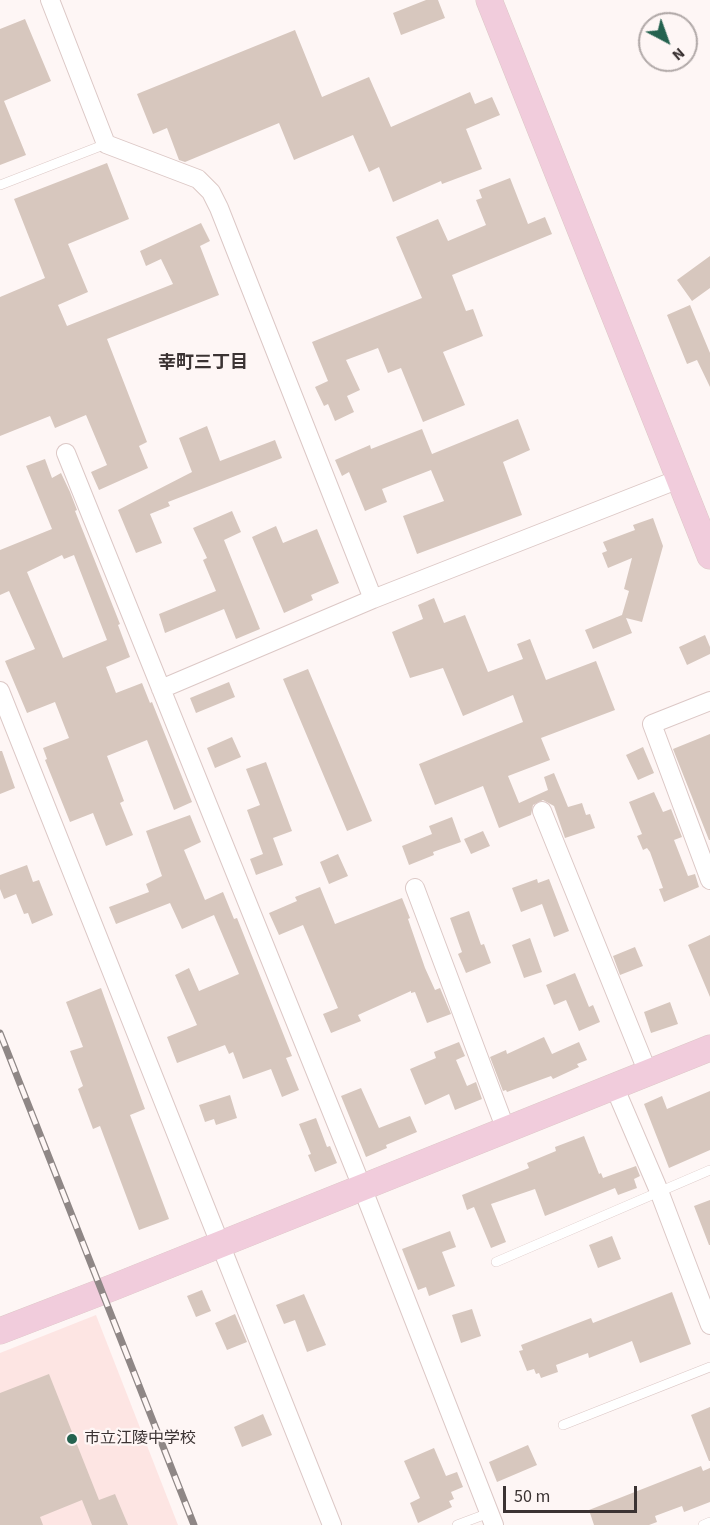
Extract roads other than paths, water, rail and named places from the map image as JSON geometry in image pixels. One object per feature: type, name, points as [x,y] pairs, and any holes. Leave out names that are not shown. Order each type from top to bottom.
[{"type":"street","points":[[50,0],[105,144],[198,179],[211,192],[373,599]]},
{"type":"street","points":[[489,0],[710,556]]},
{"type":"street","points":[[66,453],[362,1187],[491,1519]]},
{"type":"street","points":[[161,689],[373,599],[679,479]]},
{"type":"street","points":[[0,691],[332,1525]]},
{"type":"street","points":[[710,701],[652,724],[710,880]]},
{"type":"street","points":[[542,811],[648,1073]]},
{"type":"street","points":[[415,888],[506,1130]]},
{"type":"street","points":[[0,1330],[114,1287],[710,1048]]},
{"type":"street","points":[[614,1086],[710,1325]]},
{"type":"lane","points":[[0,185],[105,144]]},
{"type":"lane","points":[[496,1262],[710,1170]]},
{"type":"lane","points":[[563,1425],[710,1367]]},
{"type":"lane","points":[[457,1525],[491,1519]]},
{"type":"lane","points":[[703,1525],[710,1522]]},
{"type":"railway","points":[[0,1033],[194,1525]]},
{"type":"place","name":"市立江陵中学校","points":[[72,1439]]},
{"type":"district","name":"幸町三丁目","points":[[203,364]]}]
